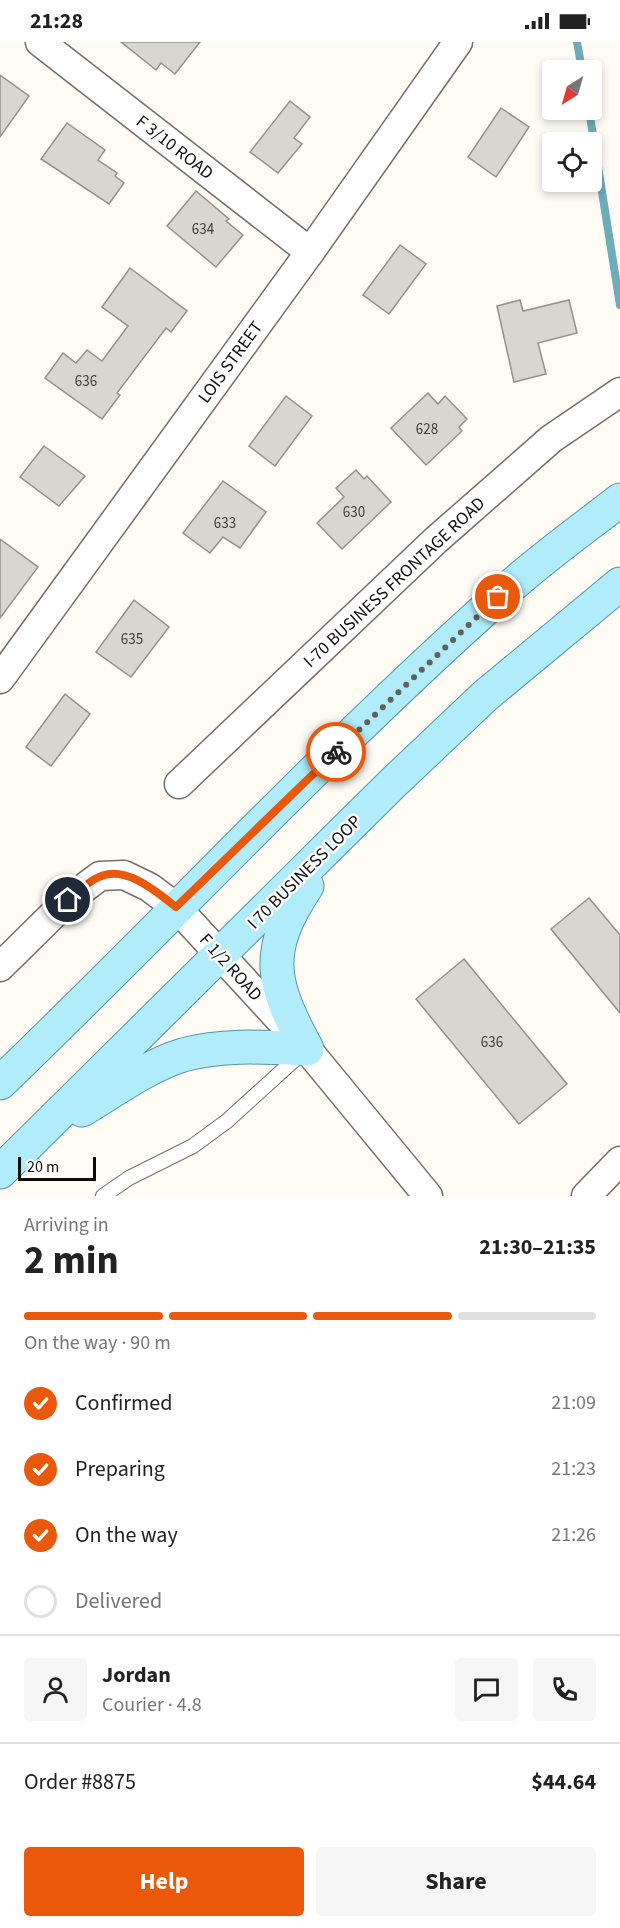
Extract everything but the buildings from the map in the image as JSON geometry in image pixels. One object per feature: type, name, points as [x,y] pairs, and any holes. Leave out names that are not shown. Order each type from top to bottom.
[{"type":"main road","points":[[0,1083],[176,907],[465,627],[512,585],[620,500]]},
{"type":"main road","name":"I 70 BUSINESS LOOP","points":[[0,1172],[37,1138],[393,783],[485,696],[620,584]]},
{"type":"main road","points":[[37,1138],[156,1066],[182,1056],[238,1047],[306,1049],[291,1020],[276,972],[276,950],[281,932],[308,884],[393,783]]},
{"type":"street","name":"F 3/10 ROAD","points":[[40,42],[310,252]]},
{"type":"street","name":"LOIS STREET","points":[[0,679],[310,252],[458,42]]},
{"type":"street","name":"I-70 BUSINESS FRONTAGE ROAD","points":[[179,784],[436,540],[551,439],[620,392]]},
{"type":"street","name":"F 1/2 ROAD","points":[[0,967],[68,900],[100,876],[124,875],[149,887],[176,907],[306,1049],[428,1196]]},
{"type":"street","points":[[586,1196],[620,1161]]},
{"type":"lane","points":[[103,1196],[129,1178],[193,1146],[227,1121],[306,1049]]},
{"type":"waterway","points":[[577,42],[580,60]]},
{"type":"waterway","points":[[591,120],[620,305]]},
{"type":"way so far","points":[[336,752],[498,597]]},
{"type":"route","points":[[68,900],[100,876],[124,875],[149,887],[176,907],[336,752]]}]
